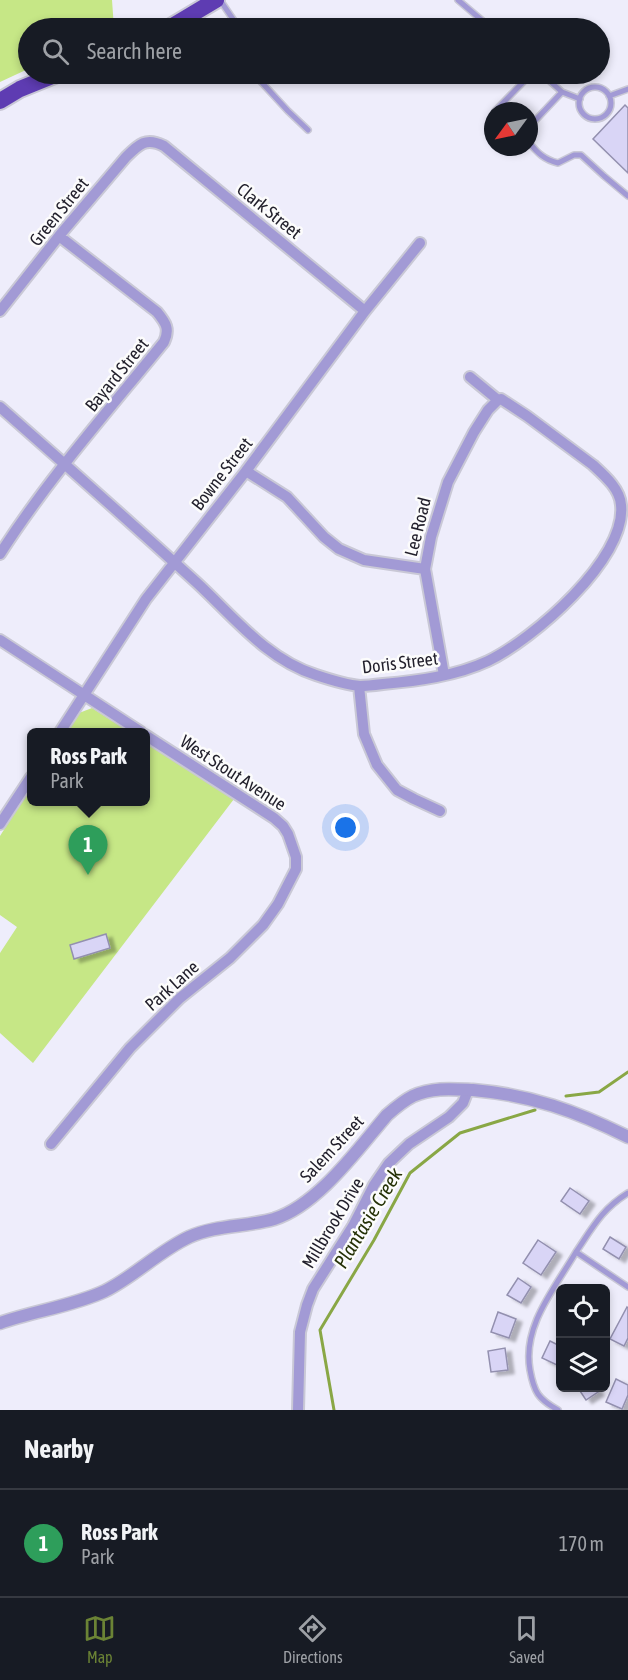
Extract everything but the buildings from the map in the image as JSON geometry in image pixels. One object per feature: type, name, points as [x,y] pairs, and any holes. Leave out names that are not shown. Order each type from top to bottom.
[{"type":"highway","points":[[185,18],[213,1]]},
{"type":"highway","points":[[0,101],[32,84]]},
{"type":"street","name":"Green Street","points":[[0,311],[126,157],[135,148],[149,141]]},
{"type":"street","name":"Clark Street","points":[[149,141],[164,146],[365,311]]},
{"type":"street","name":"Bayard Street","points":[[0,554],[16,529],[66,464],[164,342],[168,328],[157,312],[60,236]]},
{"type":"street","name":"Bowne Street","points":[[63,728],[146,599],[246,471],[365,311],[420,243]]},
{"type":"street","name":"Doris Street","points":[[0,407],[280,659],[315,675],[359,686],[398,683],[444,675],[486,662],[512,648],[561,607],[591,576],[616,537],[621,505],[616,491],[598,470],[527,416],[501,399],[498,400],[470,377]]},
{"type":"street","name":"Lee Road","points":[[444,675],[425,569],[431,537],[448,482],[474,432],[488,410],[498,400]]},
{"type":"street","points":[[246,471],[287,497],[324,537],[339,549],[364,560],[425,569]]},
{"type":"street","points":[[0,640],[135,728]]},
{"type":"street","points":[[359,686],[364,734],[377,765],[397,790],[440,811]]},
{"type":"street","name":"West Stout Avenue","points":[[150,738],[274,818],[283,826],[293,847]]},
{"type":"street","points":[[0,824],[27,783]]},
{"type":"street","name":"Park Lane","points":[[51,1144],[130,1048],[180,998],[230,958],[263,925],[278,904],[296,869],[293,847]]},
{"type":"street","name":"Salem Street","points":[[0,1323],[90,1297],[106,1290],[175,1245],[209,1230],[285,1215],[325,1185],[398,1106],[413,1096],[426,1092],[437,1089],[468,1090],[510,1095],[556,1106],[628,1137]]},
{"type":"street","name":"Millbrook Drive","points":[[298,1410],[300,1332],[313,1289],[389,1163],[409,1144],[449,1117],[463,1103],[468,1090]]},
{"type":"lane","points":[[458,0],[479,18]]},
{"type":"lane","points":[[213,1],[229,18]]},
{"type":"lane","points":[[263,84],[308,130]]},
{"type":"lane","points":[[504,102],[521,84]]},
{"type":"lane","points":[[553,84],[562,92],[580,99]]},
{"type":"lane","points":[[593,87],[605,91],[609,96],[610,108],[607,113],[596,119],[590,118],[581,111],[580,99],[587,89],[593,87]]},
{"type":"lane","points":[[609,96],[628,89]]},
{"type":"lane","points":[[538,117],[562,92]]},
{"type":"lane","points":[[538,152],[547,160],[558,163],[574,155],[581,156],[628,196]]},
{"type":"lane","points":[[558,1410],[544,1403],[536,1393],[533,1384],[528,1360],[533,1327],[576,1252],[602,1214],[609,1206],[628,1193]]},
{"type":"lane","points":[[576,1252],[628,1287]]},
{"type":"green space","points":[[0,0],[112,0],[113,18],[18,18],[18,74],[0,82]]},
{"type":"green space","points":[[92,708],[124,728],[70,728],[79,713]]},
{"type":"green space","points":[[150,745],[234,799],[33,1063],[0,1033],[0,953],[17,927],[0,915],[0,836],[27,793],[27,806],[150,806]]},
{"type":"waterway","name":"Plantasie Creek","points":[[566,1096],[599,1092],[628,1072]]},
{"type":"waterway","name":"Plantasie Creek","points":[[334,1410],[320,1330],[374,1240],[410,1173],[460,1133],[535,1110]]},
{"type":"place","name":"Ross Park","points":[[88,875]]}]
